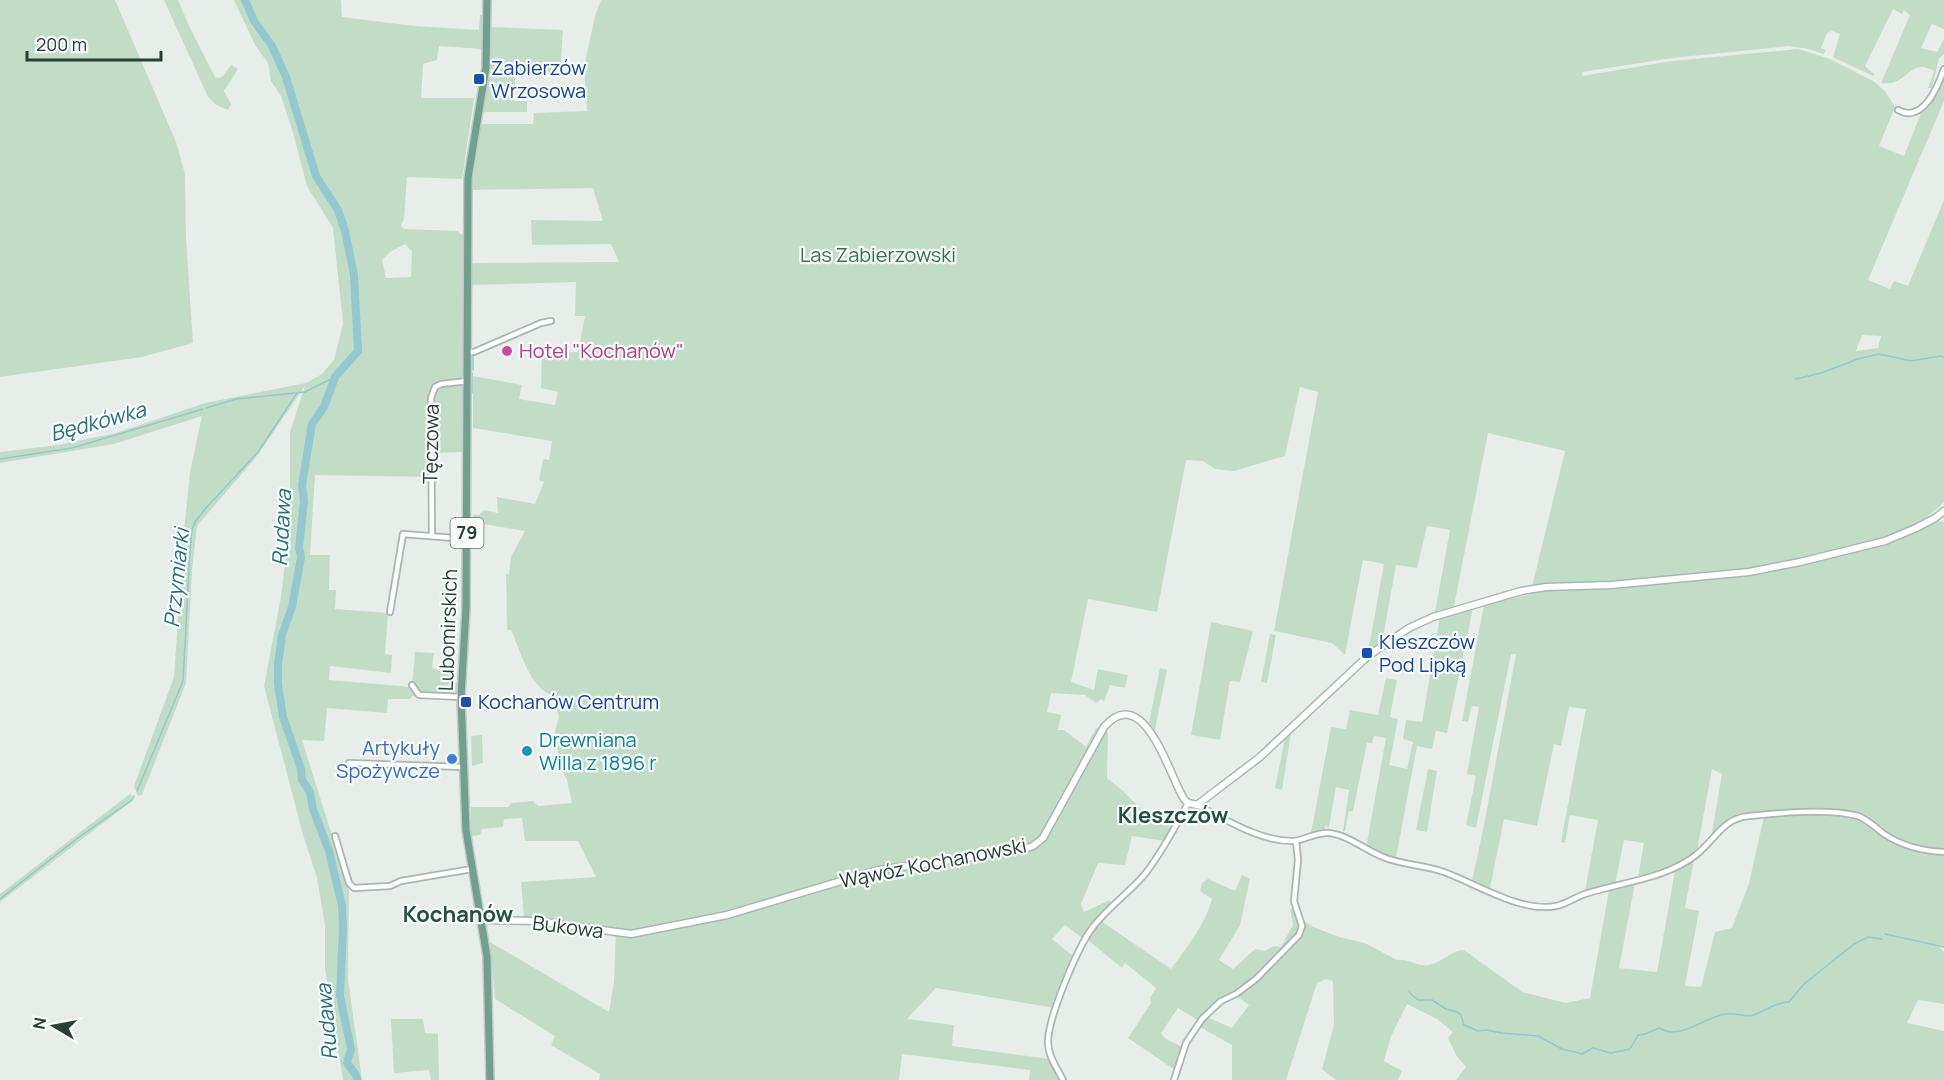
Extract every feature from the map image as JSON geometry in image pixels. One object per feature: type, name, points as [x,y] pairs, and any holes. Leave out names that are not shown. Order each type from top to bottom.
[{"type":"main road","name":"Lubomirskich","points":[[487,0],[486,70],[473,144],[468,191],[466,616],[461,697],[466,830],[482,920],[488,976],[490,1080]]},
{"type":"street","points":[[1898,110],[1911,113],[1922,107],[1936,88],[1944,69]]},
{"type":"street","points":[[468,352],[474,352],[541,322],[552,321]]},
{"type":"street","name":"Tęczowa","points":[[432,536],[431,398],[435,387],[441,384],[468,381]]},
{"type":"street","points":[[1197,805],[1260,757],[1368,656],[1408,628],[1433,617],[1538,588],[1611,585],[1749,572],[1800,562],[1885,542],[1916,528],[1944,511]]},
{"type":"street","points":[[390,612],[403,534],[467,539]]},
{"type":"street","points":[[412,685],[419,695],[461,697]]},
{"type":"street","name":"Wąwóz Kochanowski","points":[[618,933],[639,933],[716,918],[878,870],[1033,846],[1043,838],[1052,824],[1104,727],[1112,718],[1125,715],[1134,717],[1146,725],[1182,796],[1188,803]]},
{"type":"street","points":[[349,763],[463,767]]},
{"type":"street","points":[[1063,1080],[1049,1050],[1048,1036],[1065,982],[1075,959],[1093,927],[1131,890],[1159,855],[1188,803],[1263,836],[1296,841],[1319,833],[1329,833],[1345,838],[1383,857],[1444,872],[1514,901],[1542,906],[1557,906],[1580,895],[1662,873],[1698,854],[1726,824],[1736,817],[1790,813],[1834,813],[1860,817],[1904,845],[1944,852]]},
{"type":"street","points":[[335,836],[349,883],[354,888],[390,886],[401,881],[472,869]]},
{"type":"street","points":[[1174,1080],[1186,1043],[1202,1019],[1221,1001],[1236,994],[1256,979],[1299,935],[1302,926],[1294,901],[1298,860],[1296,841]]},
{"type":"street","name":"Bukowa","points":[[482,920],[537,921],[618,933]]},
{"type":"green space","points":[[0,0],[115,0],[176,142],[185,174],[186,237],[193,343],[142,357],[0,377]]},
{"type":"green space","points":[[164,0],[178,0],[215,77],[223,76],[231,65],[238,69],[224,91],[231,104],[228,110],[216,105],[208,97]]},
{"type":"green space","points":[[234,0],[341,0],[342,17],[414,26],[479,30],[480,15],[483,15],[482,49],[439,46],[437,60],[423,64],[421,98],[474,98],[462,179],[407,177],[404,219],[401,226],[404,229],[458,231],[464,235],[463,452],[433,453],[433,477],[315,475],[310,555],[330,555],[329,590],[336,590],[335,609],[388,613],[385,654],[392,655],[391,673],[330,666],[329,680],[412,687],[415,652],[434,653],[432,668],[455,676],[452,682],[457,683],[456,699],[412,696],[411,699],[388,699],[387,713],[327,708],[324,741],[302,740],[349,890],[348,979],[362,1080],[343,1080],[325,968],[325,925],[317,878],[303,835],[264,686],[281,597],[290,518],[290,432],[305,386],[257,456],[197,526],[192,571],[186,683],[142,795],[138,796],[134,786],[174,677],[190,472],[202,416],[114,444],[0,463],[0,452],[58,445],[116,433],[205,403],[306,383],[322,374],[334,360],[343,323],[333,228],[307,186],[281,96],[271,81],[268,63],[255,45]],"holes":[[[405,244],[412,251],[411,277],[386,278],[382,260],[390,252]]]},
{"type":"green space","name":"Las Zabierzowski","points":[[601,0],[1944,0],[1944,29],[1932,24],[1921,48],[1937,52],[1944,39],[1944,54],[1939,58],[1932,88],[1928,88],[1934,71],[1922,67],[1895,82],[1881,83],[1910,15],[1904,10],[1902,14],[1893,9],[1865,66],[1874,74],[1873,76],[1833,57],[1840,34],[1832,31],[1827,33],[1821,48],[1825,50],[1824,54],[1789,46],[1672,58],[1582,72],[1582,76],[1672,61],[1798,49],[1830,59],[1873,81],[1885,91],[1895,107],[1879,146],[1904,156],[1923,108],[1944,73],[1944,101],[1868,280],[1890,289],[1894,281],[1908,286],[1944,200],[1944,502],[1918,523],[1872,542],[1757,569],[1667,579],[1532,587],[1565,451],[1488,433],[1454,606],[1435,612],[1450,530],[1427,526],[1417,568],[1396,565],[1383,638],[1368,652],[1384,564],[1363,560],[1345,655],[1332,643],[1274,631],[1318,392],[1300,387],[1285,456],[1234,471],[1215,469],[1203,461],[1186,460],[1157,612],[1088,599],[1071,682],[1094,690],[1098,669],[1128,675],[1125,688],[1110,685],[1104,702],[1101,699],[1096,703],[1085,695],[1051,693],[1047,712],[1061,715],[1058,730],[1064,730],[1086,747],[1096,728],[1108,732],[1107,778],[1143,811],[1169,811],[1170,832],[1165,841],[1132,836],[1125,865],[1098,863],[1081,904],[1084,912],[1110,900],[1111,907],[1082,938],[1065,925],[1052,939],[1073,956],[1055,1008],[936,988],[907,1019],[954,1025],[952,1046],[1050,1059],[1062,1080],[1029,1080],[1030,1070],[902,1054],[899,1080],[599,1080],[600,1074],[551,1045],[555,1036],[495,999],[490,942],[609,1012],[614,982],[616,930],[524,917],[521,882],[596,877],[578,841],[525,841],[522,818],[504,819],[503,827],[482,829],[480,835],[471,836],[471,807],[508,807],[511,803],[533,801],[538,806],[572,803],[567,780],[560,766],[555,731],[559,716],[551,695],[536,683],[511,630],[507,630],[506,574],[509,574],[511,557],[525,531],[472,522],[473,515],[479,515],[484,510],[498,513],[497,497],[535,504],[544,482],[539,480],[543,459],[549,460],[552,441],[473,428],[473,376],[522,385],[519,399],[555,405],[558,392],[541,388],[542,353],[578,352],[585,316],[575,316],[576,282],[472,285],[472,263],[619,262],[611,244],[532,245],[531,220],[603,221],[593,188],[472,190],[479,124],[533,124],[534,113],[587,111],[584,67],[595,16]],"holes":[[[1862,335],[1881,336],[1878,348],[1856,351]]]},
{"type":"green space","points":[[489,27],[563,30],[560,75],[542,76],[488,68]]},
{"type":"green space","points":[[487,71],[515,77],[515,101],[527,101],[527,112],[481,112]]},
{"type":"green space","points":[[1935,521],[1944,522],[1944,946],[1938,945],[1944,952],[1944,1004],[1918,1000],[1907,1023],[1944,1031],[1944,1080],[1456,1080],[1466,1067],[1456,1055],[1448,1038],[1453,1032],[1437,1019],[1407,1004],[1391,1036],[1384,1061],[1402,1071],[1398,1080],[1336,1080],[1322,1069],[1334,1025],[1333,981],[1326,979],[1317,983],[1286,1080],[1232,1080],[1232,1045],[1198,1026],[1207,1017],[1232,1028],[1249,1005],[1237,996],[1215,1003],[1199,1021],[1178,1008],[1161,1033],[1166,1039],[1182,1047],[1175,1070],[1128,1038],[1151,1003],[1150,998],[1156,988],[1125,963],[1122,968],[1088,940],[1101,921],[1171,969],[1209,909],[1212,899],[1200,891],[1202,883],[1208,879],[1235,891],[1242,875],[1250,879],[1240,925],[1219,960],[1233,969],[1255,949],[1265,951],[1273,946],[1281,947],[1293,925],[1290,909],[1297,907],[1303,920],[1311,926],[1339,937],[1365,943],[1397,960],[1429,965],[1464,950],[1522,992],[1566,1003],[1590,998],[1609,890],[1635,883],[1619,968],[1657,972],[1675,871],[1694,859],[1685,908],[1699,911],[1685,986],[1701,987],[1715,932],[1732,928],[1749,883],[1765,812],[1747,813],[1734,817],[1711,838],[1722,774],[1712,769],[1697,851],[1683,861],[1638,878],[1644,843],[1624,840],[1615,884],[1585,891],[1598,820],[1570,815],[1565,843],[1561,842],[1586,709],[1569,707],[1561,746],[1554,744],[1537,826],[1504,819],[1490,888],[1472,881],[1516,654],[1511,654],[1476,828],[1466,825],[1476,776],[1467,774],[1479,707],[1472,706],[1468,722],[1462,721],[1484,605],[1543,591],[1612,588],[1750,574],[1804,565],[1885,544]]},
{"type":"green space","points":[[1473,608],[1447,733],[1436,731],[1432,749],[1417,746],[1396,858],[1366,848],[1386,738],[1374,736],[1372,743],[1367,743],[1353,811],[1349,811],[1345,831],[1343,831],[1349,790],[1336,787],[1329,827],[1325,826],[1325,830],[1311,833],[1331,727],[1346,729],[1350,710],[1378,715],[1386,678],[1397,680],[1390,717],[1398,719],[1389,765],[1407,769],[1413,742],[1403,739],[1406,720],[1422,722],[1440,617]]},
{"type":"green space","points":[[1211,622],[1253,631],[1240,682],[1230,681],[1220,740],[1191,735]]},
{"type":"green space","points":[[1270,634],[1276,635],[1267,683],[1261,682]]},
{"type":"green space","points":[[1160,668],[1167,670],[1155,730],[1149,723]]},
{"type":"green space","points":[[1291,733],[1282,790],[1275,788],[1285,738]]},
{"type":"green space","points":[[482,735],[483,763],[472,766],[471,736]]},
{"type":"green space","points":[[1428,769],[1437,771],[1427,832],[1416,830]]},
{"type":"green space","points":[[131,793],[132,801],[0,902],[0,894]]},
{"type":"green space","points":[[391,1019],[423,1019],[425,1033],[438,1034],[439,1080],[431,1080],[429,1070],[394,1073]]},
{"type":"waterway","name":"Rudawa","points":[[245,0],[254,21],[272,46],[286,77],[316,176],[338,210],[354,275],[358,351],[335,377],[324,407],[312,424],[302,485],[304,501],[299,548],[301,557],[292,607],[282,635],[278,684],[283,717],[301,769],[302,780],[310,792],[313,809],[329,851],[342,906],[340,996],[351,1049],[347,1063],[357,1080]]},
{"type":"waterway","points":[[1796,379],[1879,354],[1911,361],[1944,357]]},
{"type":"waterway","points":[[473,355],[473,370]]},
{"type":"waterway","points":[[472,373],[472,393]]},
{"type":"waterway","name":"Będkówka","points":[[206,408],[236,399],[305,392],[335,377]]},
{"type":"waterway","name":"Przymiarki","points":[[137,791],[183,681],[190,550],[195,522],[258,452],[297,393]]},
{"type":"waterway","name":"Będkówka","points":[[0,459],[72,448],[203,409]]},
{"type":"waterway","name":"Przymiarki","points":[[0,899],[79,837],[132,800],[134,796]]},
{"type":"waterway","points":[[1885,934],[1944,947]]},
{"type":"waterway","points":[[1409,992],[1418,1000],[1432,1000],[1446,1009],[1457,1012],[1461,1015],[1464,1025],[1478,1031],[1538,1036],[1562,1049],[1582,1054],[1593,1048],[1611,1053],[1630,1049],[1638,1035],[1659,1028],[1676,1032],[1717,1016],[1730,1014],[1750,1016],[1789,1002],[1804,984],[1854,944],[1868,937],[1882,939]]},
{"type":"place","name":"Zabierzów Wrzosowa","points":[[479,79]]},
{"type":"place","name":"Hotel \"Kochanów\"","points":[[507,351]]},
{"type":"place","name":"Kleszczów Pod Lipką","points":[[1367,653]]},
{"type":"place","name":"Kochanów Centrum","points":[[466,702]]},
{"type":"place","name":"Drewniana Willa z 1896 r","points":[[527,751]]},
{"type":"place","name":"Artykuły Spożywcze","points":[[452,759]]},
{"type":"district","name":"Kleszczów","points":[[1173,815]]},
{"type":"district","name":"Kochanów","points":[[458,914]]}]
